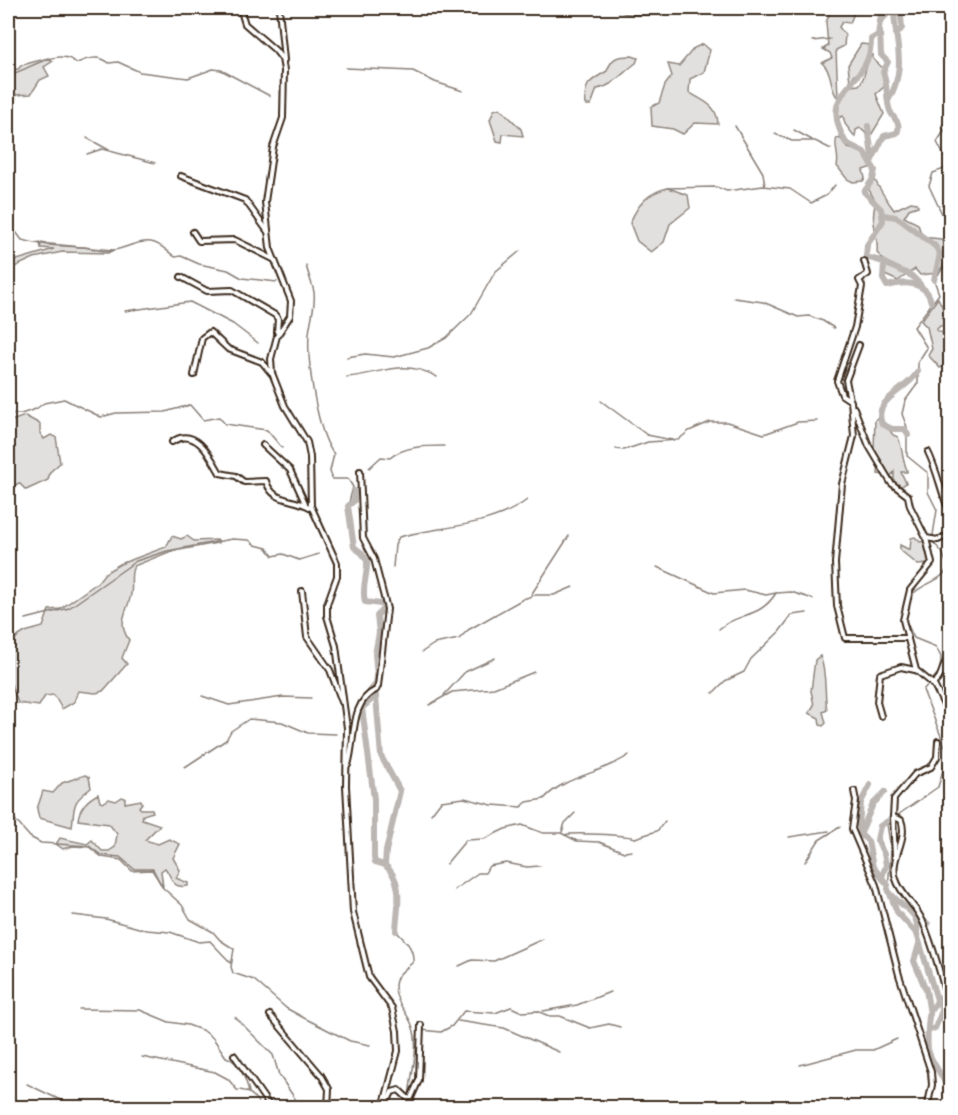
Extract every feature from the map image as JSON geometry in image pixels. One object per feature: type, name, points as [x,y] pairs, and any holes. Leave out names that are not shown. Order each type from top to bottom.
[{"type":"street","points":[[240,8],[245,24],[275,50],[282,59],[284,70]]},
{"type":"street","points":[[277,336],[290,316],[291,301],[275,261],[268,233],[265,202],[273,147],[283,118],[284,70],[279,8]]},
{"type":"street","points":[[181,176],[245,200],[268,233]]},
{"type":"street","points":[[193,232],[199,241],[235,240],[275,261]]},
{"type":"street","points":[[851,401],[842,395],[837,381],[855,327],[862,286],[859,280],[868,274],[864,261]]},
{"type":"street","points":[[181,277],[207,291],[232,290],[275,315],[278,320],[271,360],[272,373],[285,406],[307,442],[310,457],[309,495],[312,508],[337,563],[337,576],[327,604],[327,616],[336,646],[348,743],[345,771],[353,912],[369,977],[392,1008],[397,1031],[398,1051],[384,1107]]},
{"type":"street","points":[[194,375],[202,338],[210,332],[228,349],[262,362],[272,373]]},
{"type":"street","points":[[859,345],[846,380],[851,401],[869,447],[895,489],[908,496],[910,506],[926,538],[932,563],[913,585],[904,604],[903,620],[916,670]]},
{"type":"street","points":[[851,401],[854,436],[842,484],[835,563],[837,606],[843,634],[849,639],[908,638]]},
{"type":"street","points":[[172,442],[183,437],[194,439],[207,451],[220,473],[236,476],[244,482],[266,481],[268,487],[281,500],[305,504],[312,508]]},
{"type":"street","points":[[263,445],[290,470],[305,504]]},
{"type":"street","points":[[928,452],[939,474],[942,492],[951,513]]},
{"type":"street","points":[[345,771],[352,750],[357,710],[368,693],[376,690],[378,686],[387,609],[374,559],[363,538],[360,471]]},
{"type":"street","points":[[951,518],[951,525]]},
{"type":"street","points":[[926,538],[938,540],[949,536],[951,532]]},
{"type":"street","points":[[302,591],[307,637],[333,675],[345,711]]},
{"type":"street","points":[[932,684],[938,680],[946,659],[951,656]]},
{"type":"street","points":[[881,716],[877,702],[880,674],[901,668],[916,670],[932,684],[951,717]]},
{"type":"street","points":[[938,741],[937,757],[931,767],[915,774],[894,799],[893,817],[896,881],[923,921],[938,961],[943,990],[950,1010]]},
{"type":"street","points":[[854,791],[856,801],[852,829],[876,885],[899,975],[931,1072],[932,1085],[927,1107]]},
{"type":"street","points":[[893,817],[902,820],[904,829],[896,857]]},
{"type":"street","points":[[270,1015],[321,1075],[329,1089],[328,1107]]},
{"type":"street","points":[[410,1100],[419,1080],[421,1024]]},
{"type":"street","points":[[234,1055],[271,1107]]},
{"type":"street","points":[[384,1107],[395,1090],[404,1093],[418,1107]]},
{"type":"shaded area","points":[[832,8],[856,8],[850,23],[842,22],[839,27],[845,35],[844,46],[836,50],[838,98],[833,91],[826,67],[822,63],[832,58],[830,53],[823,49],[828,46],[826,22]]},
{"type":"shaded area","points":[[703,44],[710,50],[704,72],[690,79],[689,92],[712,107],[718,124],[695,123],[683,134],[673,129],[652,126],[651,107],[659,103],[665,85],[672,76],[668,64],[679,66],[694,48]]},
{"type":"shaded area","points":[[861,44],[870,45],[867,59],[860,73],[854,75],[850,82],[848,65]]},
{"type":"shaded area","points":[[873,55],[873,59],[885,70],[885,86],[876,94],[884,114],[870,137],[860,128],[856,130],[855,137],[845,124],[843,116],[838,118],[839,102],[850,86],[859,85],[862,82],[868,62]]},
{"type":"shaded area","points":[[632,56],[638,58],[636,63],[613,82],[597,89],[591,105],[586,105],[586,92],[589,84],[607,71],[616,58]]},
{"type":"shaded area","points":[[48,58],[53,61],[44,67],[49,76],[40,80],[31,94],[16,95],[15,108],[8,117],[8,70],[18,69],[22,65]]},
{"type":"shaded area","points":[[500,108],[521,129],[523,136],[503,134],[502,142],[497,141],[490,120],[494,110]]},
{"type":"shaded area","points":[[837,138],[841,139],[848,148],[856,150],[868,159],[872,167],[863,170],[865,178],[863,181],[853,182],[847,179],[837,166]]},
{"type":"shaded area","points":[[871,179],[875,180],[894,210],[911,202],[917,203],[918,206],[909,209],[904,217],[918,224],[922,237],[941,239],[944,244],[947,257],[937,273],[920,275],[915,269],[898,281],[885,275],[886,262],[877,253],[873,215],[876,202],[868,188]]},
{"type":"shaded area","points":[[668,188],[688,195],[690,208],[670,224],[664,242],[651,252],[637,241],[630,223],[644,200]]},
{"type":"shaded area","points":[[40,243],[113,250],[108,253],[62,252],[34,258],[8,270],[10,262],[54,249],[41,248]]},
{"type":"shaded area","points":[[938,298],[949,320],[947,325],[940,326],[936,330],[949,336],[950,363],[940,368],[928,355],[932,349],[927,327],[921,321]]},
{"type":"shaded area","points":[[25,416],[40,424],[40,433],[44,439],[51,435],[56,437],[60,463],[50,472],[48,480],[26,490],[19,483],[8,489],[8,422]]},
{"type":"shaded area","points":[[879,416],[893,435],[898,437],[901,446],[907,472],[901,472],[906,483],[899,488],[894,485],[894,472],[891,476],[878,474],[879,464],[874,448],[875,420]]},
{"type":"shaded area","points":[[172,536],[181,539],[187,536],[194,541],[217,540],[218,543],[169,552],[134,566],[130,600],[123,622],[129,640],[122,658],[127,664],[103,691],[96,693],[78,691],[74,702],[62,709],[54,695],[45,696],[39,706],[18,703],[11,684],[8,683],[8,643],[25,632],[43,627],[49,610],[60,609],[97,583],[105,573],[120,564],[166,547]]},
{"type":"shaded area","points":[[915,537],[920,542],[926,541],[930,556],[928,564],[918,565],[900,550],[900,545],[910,550],[911,538]]},
{"type":"shaded area","points":[[820,656],[824,669],[827,710],[823,712],[826,723],[823,726],[820,725],[819,718],[809,713],[814,705],[811,691],[815,660]]},
{"type":"shaded area","points":[[85,775],[89,777],[91,788],[80,797],[75,805],[72,827],[39,818],[37,809],[43,791],[53,793],[62,783]]},
{"type":"shaded area","points":[[98,794],[100,802],[103,803],[109,799],[116,801],[122,797],[125,798],[125,803],[141,800],[139,807],[141,809],[152,809],[153,812],[143,815],[142,819],[160,825],[145,840],[158,844],[169,839],[180,844],[173,858],[180,870],[176,878],[188,883],[188,886],[175,884],[165,868],[161,871],[163,887],[152,870],[132,871],[121,860],[102,857],[89,847],[73,846],[63,849],[56,844],[60,838],[87,844],[92,840],[102,851],[109,851],[115,847],[117,834],[109,824],[78,820],[85,804]]},
{"type":"waterway","points":[[611,8],[637,15],[667,13],[683,8]]},
{"type":"waterway","points":[[882,8],[878,35],[871,39],[869,55],[863,68],[840,98],[837,110],[838,124],[846,143],[864,152],[875,170],[873,179],[864,192],[881,209],[883,221],[867,245],[866,257],[884,262],[883,279],[887,286],[900,283],[920,286],[929,295],[931,302]]},
{"type":"waterway","points":[[879,22],[894,8]]},
{"type":"waterway","points":[[889,99],[895,87],[899,64],[894,8]]},
{"type":"waterway","points":[[896,8],[901,17],[902,28],[896,35]]},
{"type":"waterway","points":[[871,162],[884,136],[897,133],[899,126],[889,107],[883,72],[888,62],[881,55],[880,31]]},
{"type":"waterway","points":[[812,41],[830,39]]},
{"type":"waterway","points":[[8,75],[53,58],[68,58],[77,63],[97,58],[109,63],[118,62],[140,72],[188,78],[213,69],[221,70],[270,96]]},
{"type":"waterway","points":[[346,68],[413,71],[435,82],[463,91]]},
{"type":"waterway","points":[[950,123],[942,125],[944,131],[937,142],[947,162],[944,169],[933,173],[929,186],[950,231]]},
{"type":"waterway","points":[[735,126],[763,173],[765,186]]},
{"type":"waterway","points":[[868,126],[872,157]]},
{"type":"waterway","points":[[794,130],[812,140]]},
{"type":"waterway","points":[[775,134],[792,141],[815,141],[831,149]]},
{"type":"waterway","points":[[87,138],[109,150]]},
{"type":"waterway","points":[[87,154],[102,149],[155,163]]},
{"type":"waterway","points":[[667,188],[716,187],[727,191],[763,186],[790,189],[811,203],[827,195],[835,185]]},
{"type":"waterway","points":[[883,215],[896,217],[935,246],[940,254],[934,280]]},
{"type":"waterway","points":[[8,228],[16,232],[22,240],[30,242],[104,251],[151,242],[161,246],[175,257],[181,256],[199,264],[228,270],[242,278],[277,282]]},
{"type":"waterway","points":[[347,357],[365,354],[394,357],[428,348],[446,338],[471,314],[495,272],[520,251]]},
{"type":"waterway","points":[[884,263],[912,276],[920,284]]},
{"type":"waterway","points":[[910,597],[936,580],[948,567],[942,552],[932,541],[937,510],[928,492],[928,473],[907,456],[907,427],[902,414],[905,401],[918,383],[918,362],[927,348],[914,327],[939,294],[934,280],[944,267],[950,264]]},
{"type":"waterway","points":[[306,265],[314,297],[309,334],[314,397],[323,431],[334,454],[330,471],[332,479],[348,479],[353,487],[348,506]]},
{"type":"waterway","points":[[734,298],[763,302],[798,317],[809,316],[823,321],[834,328]]},
{"type":"waterway","points":[[125,311],[190,302],[233,324],[258,343]]},
{"type":"waterway","points":[[347,377],[403,368],[425,371],[437,377]]},
{"type":"waterway","points":[[908,435],[905,429],[892,429],[882,424],[880,415],[886,401],[918,371]]},
{"type":"waterway","points":[[8,414],[21,414],[36,409],[44,403],[64,399],[101,417],[116,413],[165,412],[190,405],[203,420],[219,417],[225,424],[267,430],[282,448]]},
{"type":"waterway","points":[[601,401],[647,435],[672,440]]},
{"type":"waterway","points":[[616,449],[624,450],[648,442],[678,440],[689,431],[710,422],[727,422],[764,434],[798,422],[817,421]]},
{"type":"waterway","points":[[369,468],[381,457],[390,458],[408,449],[444,446]]},
{"type":"waterway","points":[[355,491],[354,501],[348,506],[354,547],[367,561],[365,602],[381,604],[384,607],[377,616],[379,633],[375,654],[377,676],[376,684],[370,691],[376,696],[362,708],[374,799],[374,857],[375,862],[385,865]]},
{"type":"waterway","points":[[393,567],[395,545],[399,537],[482,521],[498,516],[527,500]]},
{"type":"waterway","points":[[531,595],[569,536]]},
{"type":"waterway","points":[[26,619],[69,608],[136,561],[167,551],[232,539],[249,540],[255,545],[267,548],[273,556],[283,554],[299,560],[319,554]]},
{"type":"waterway","points":[[657,567],[714,593],[745,590],[766,595],[776,593]]},
{"type":"waterway","points":[[422,652],[434,644],[459,639],[468,630],[523,599],[535,595],[554,595],[573,587]]},
{"type":"waterway","points":[[719,629],[763,607],[776,593],[791,592],[813,599]]},
{"type":"waterway","points":[[713,693],[725,681],[744,672],[751,659],[779,632],[792,615],[807,613]]},
{"type":"waterway","points":[[895,817],[938,787],[946,760],[946,749],[923,690],[940,671],[941,657],[936,647],[914,638],[905,619]]},
{"type":"waterway","points":[[444,695],[465,672],[495,658]]},
{"type":"waterway","points":[[429,705],[452,692],[494,688],[534,672]]},
{"type":"waterway","points":[[202,696],[229,705],[283,697],[311,698]]},
{"type":"waterway","points":[[376,696],[381,756],[400,791],[386,851],[385,865],[398,887],[396,931]]},
{"type":"waterway","points":[[185,767],[226,740],[231,731],[249,719],[282,722],[308,733],[336,734]]},
{"type":"waterway","points":[[431,814],[441,801],[464,798],[492,805],[521,807],[527,802],[544,799],[562,785],[608,767],[629,755]]},
{"type":"waterway","points":[[870,785],[861,802],[859,825],[861,835],[868,841],[873,867],[888,885]]},
{"type":"waterway","points":[[861,832],[873,804],[885,792]]},
{"type":"waterway","points":[[562,832],[565,823],[575,813]]},
{"type":"waterway","points":[[8,818],[15,820],[30,837],[41,843],[89,846],[101,855],[120,857],[134,869],[153,869],[162,887],[182,905],[190,919],[213,932],[220,940],[234,949],[231,967],[233,973],[254,980],[286,1008],[304,1018],[350,1041],[370,1045]]},
{"type":"waterway","points":[[882,877],[886,865],[884,854],[877,840],[880,826],[891,819]]},
{"type":"waterway","points":[[888,889],[891,850],[887,824],[891,820]]},
{"type":"waterway","points":[[565,835],[599,834],[635,838],[657,831],[665,821]]},
{"type":"waterway","points":[[446,864],[466,840],[484,839],[505,829],[522,825],[543,833],[561,833],[577,841],[599,842],[624,852],[632,851]]},
{"type":"waterway","points":[[805,862],[819,840],[840,827]]},
{"type":"waterway","points":[[789,837],[829,831]]},
{"type":"waterway","points":[[454,890],[478,873],[485,873],[489,866],[506,863],[527,867],[540,866]]},
{"type":"waterway","points":[[888,889],[897,912],[917,934],[937,1000],[929,1015],[928,1049],[946,1085],[948,1093],[944,1108]]},
{"type":"waterway","points":[[893,896],[914,916],[917,934]]},
{"type":"waterway","points":[[916,914],[928,924]]},
{"type":"waterway","points":[[73,915],[106,919],[146,930],[170,932],[199,942],[210,941],[231,963]]},
{"type":"waterway","points":[[396,931],[408,945],[413,957],[413,962],[399,975],[395,983],[397,997],[410,1020],[415,1035],[409,1108]]},
{"type":"waterway","points":[[459,966],[472,960],[494,961],[543,939]]},
{"type":"waterway","points":[[919,944],[914,961],[926,990],[930,1014]]},
{"type":"waterway","points":[[543,1011],[577,1005],[610,992]]},
{"type":"waterway","points":[[930,1030],[935,1028],[942,1011],[938,997]]},
{"type":"waterway","points":[[421,1030],[441,1032],[452,1026],[464,1011],[495,1013],[511,1007],[522,1012],[537,1011],[549,1016],[560,1016],[590,1028],[609,1024],[620,1027]]},
{"type":"waterway","points":[[79,1009],[140,1010],[169,1022],[188,1025],[204,1031],[213,1038],[226,1057],[238,1066],[249,1092]]},
{"type":"waterway","points":[[235,1017],[273,1055],[279,1075],[300,1106],[304,1108]]},
{"type":"waterway","points":[[458,1021],[504,1028],[559,1052]]},
{"type":"waterway","points":[[800,1065],[856,1050],[873,1050],[897,1039]]},
{"type":"waterway","points":[[142,1057],[215,1072],[228,1079],[237,1090],[252,1094],[261,1108]]},
{"type":"waterway","points":[[27,1084],[77,1108]]}]
